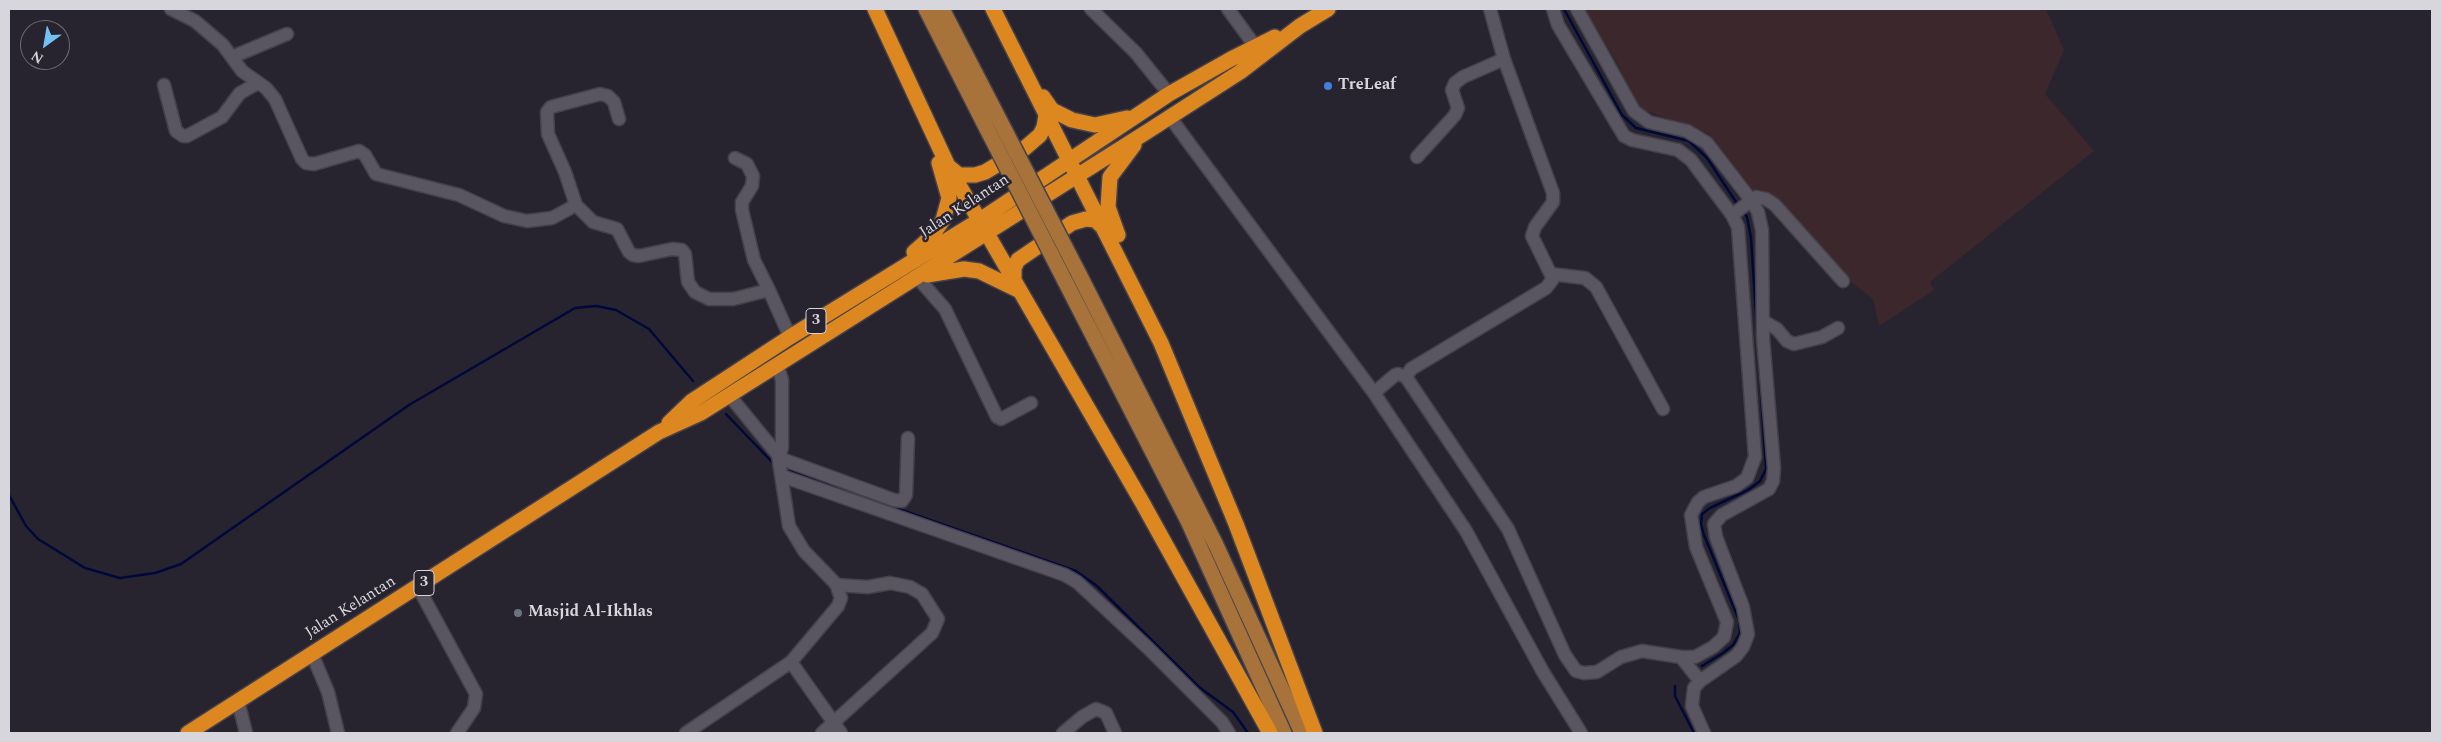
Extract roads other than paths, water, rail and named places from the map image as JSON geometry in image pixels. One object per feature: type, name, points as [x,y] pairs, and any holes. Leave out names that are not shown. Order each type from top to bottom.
[{"type":"highway","points":[[876,9],[931,133],[948,166],[1142,502],[1270,733]]},
{"type":"highway","points":[[993,9],[1068,162],[1144,305],[1236,524],[1315,733]]},
{"type":"highway","name":"Jalan Kelantan","points":[[659,432],[692,401],[790,337],[883,280],[1076,177],[1240,72],[1300,26],[1328,9]]},
{"type":"highway","name":"Jalan Kelantan","points":[[188,733],[659,432],[700,413],[917,277],[1068,162],[1163,98],[1255,46],[1300,26]]},
{"type":"highway","points":[[1018,58],[1052,110],[1072,120],[1096,125],[1123,120],[1163,98]]},
{"type":"highway","points":[[948,166],[959,175],[975,175],[985,172],[1024,148],[1040,135],[1044,127],[1046,115]]},
{"type":"highway","points":[[883,280],[931,237],[943,220],[948,198],[931,133]]},
{"type":"highway","points":[[1144,305],[1134,271],[1111,220],[1108,208],[1110,177],[1122,158],[1145,133]]},
{"type":"highway","points":[[1017,286],[1014,268],[1018,260],[1072,223],[1086,219],[1095,220],[1106,231]]},
{"type":"highway","points":[[917,277],[964,269],[989,275],[1017,286]]},
{"type":"main road","points":[[926,9],[1188,521],[1284,733]]},
{"type":"main road","points":[[942,9],[1216,545],[1302,733]]},
{"type":"street","points":[[171,9],[189,13],[223,46],[242,71],[275,99],[302,159],[306,163],[314,164],[359,150],[365,155],[376,174],[459,194],[504,216],[527,221],[552,218],[576,205]]},
{"type":"street","points":[[1090,9],[1136,53],[1163,98]]},
{"type":"street","points":[[1228,9],[1255,46]]},
{"type":"street","points":[[1376,391],[1546,288],[1552,282],[1551,274],[1532,236],[1535,227],[1553,202],[1553,193],[1504,59],[1490,9]]},
{"type":"street","points":[[1401,376],[1508,530],[1565,655],[1576,671],[1584,673],[1597,672],[1621,656],[1642,651],[1681,657],[1695,657],[1714,648],[1727,631],[1727,622],[1696,547],[1691,515],[1698,502],[1704,497],[1736,486],[1747,478],[1755,456],[1738,227],[1734,213],[1691,160],[1678,150],[1632,140],[1624,136],[1558,25],[1553,9]]},
{"type":"street","points":[[1577,9],[1634,111],[1649,122],[1687,131],[1706,143],[1758,212],[1762,230],[1763,320],[1774,468],[1773,481],[1769,489],[1722,515],[1714,524],[1716,537],[1743,607],[1748,634],[1743,647],[1736,656],[1700,681],[1692,696],[1692,706],[1704,733]]},
{"type":"street","points":[[232,57],[288,34]]},
{"type":"street","points":[[1416,157],[1456,115],[1458,108],[1452,90],[1455,83],[1463,77],[1504,59]]},
{"type":"street","points":[[164,85],[176,131],[182,136],[187,136],[222,117],[240,93],[258,83]]},
{"type":"street","points":[[619,119],[614,102],[608,96],[600,94],[551,106],[548,112],[548,134],[565,172],[576,205],[593,222],[617,229],[629,252],[633,255],[639,256],[672,248],[682,250],[685,254],[688,282],[694,292],[709,299],[733,299],[769,290]]},
{"type":"street","points":[[1169,116],[1376,391],[1466,531],[1543,672],[1581,733]]},
{"type":"street","points":[[735,158],[747,164],[753,176],[752,186],[742,202],[742,210],[754,260],[790,337]]},
{"type":"street","points":[[1734,213],[1756,198],[1766,199],[1775,205],[1843,281]]},
{"type":"street","points":[[1551,274],[1585,278],[1596,287],[1663,409]]},
{"type":"street","points":[[917,277],[945,309],[997,417],[1001,419],[1031,403]]},
{"type":"street","points":[[1763,320],[1777,329],[1787,341],[1794,344],[1822,337],[1838,328]]},
{"type":"street","points":[[686,733],[791,662],[838,606],[841,598],[836,584],[804,550],[789,526],[779,458],[782,447],[782,380],[778,364]]},
{"type":"street","points":[[729,395],[779,458],[894,500],[902,501],[906,495],[908,438]]},
{"type":"street","points":[[782,476],[1066,575],[1077,582],[1148,648],[1222,722],[1229,733]]},
{"type":"street","points":[[822,733],[837,728],[932,633],[938,619],[922,594],[902,584],[890,583],[868,588],[836,584]]},
{"type":"street","points":[[418,587],[476,694],[474,708],[457,733]]},
{"type":"street","points":[[312,654],[328,692],[338,733]]},
{"type":"street","points":[[1681,657],[1700,681]]},
{"type":"street","points":[[791,662],[837,728]]},
{"type":"street","points":[[238,701],[246,733]]},
{"type":"street","points":[[1063,733],[1096,708],[1106,712],[1115,733]]},
{"type":"waterway","points":[[1564,9],[1622,115],[1636,128],[1689,141],[1707,158],[1738,205]]},
{"type":"waterway","points":[[1702,666],[1733,645],[1740,633],[1739,620],[1704,535],[1701,524],[1702,514],[1710,508],[1748,490],[1760,481],[1766,469],[1751,238],[1747,217],[1743,211]]},
{"type":"waterway","points":[[9,495],[26,526],[38,539],[85,568],[120,578],[155,573],[181,564],[409,405],[575,308],[596,306],[616,310],[649,329],[693,381]]},
{"type":"waterway","points":[[726,414],[773,463]]},
{"type":"waterway","points":[[790,471],[1076,571],[1097,586],[1199,687],[1233,712],[1248,733]]},
{"type":"waterway","points":[[1675,686],[1675,696],[1694,733]]},
{"type":"place","name":"TreLeaf","points":[[1328,86]]},
{"type":"place","name":"Masjid Al-Ikhlas","points":[[518,613]]}]
